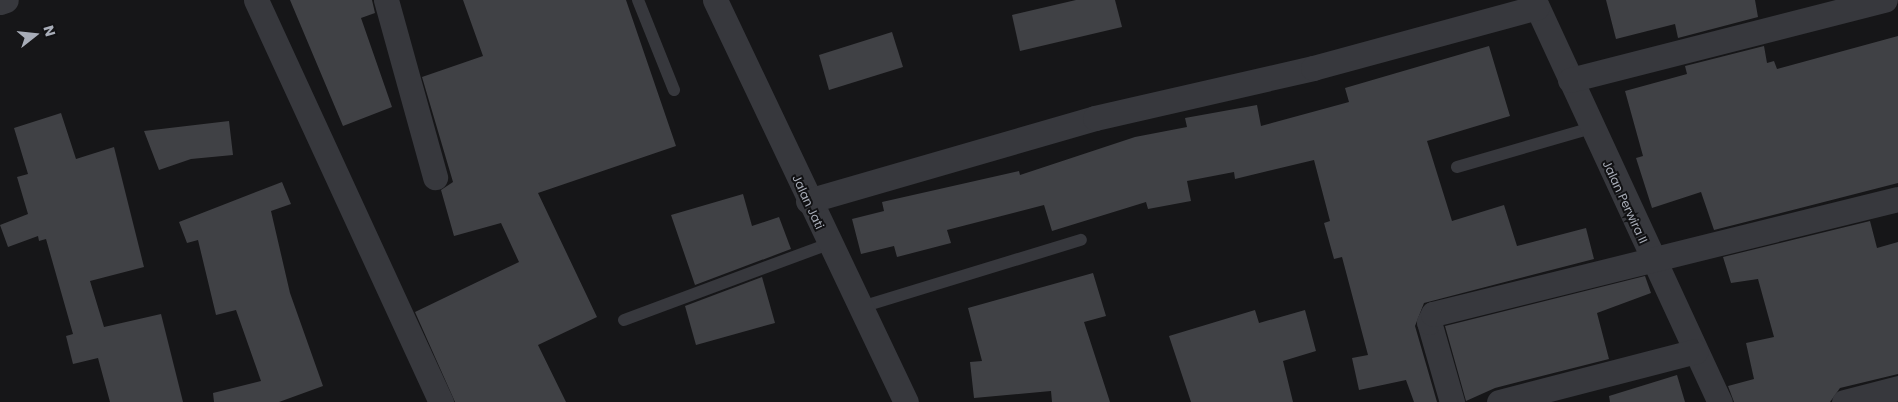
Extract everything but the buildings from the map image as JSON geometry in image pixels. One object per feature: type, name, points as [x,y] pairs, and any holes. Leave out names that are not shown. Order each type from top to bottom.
[{"type":"street","points":[[0,2],[6,0]]},
{"type":"street","points":[[256,0],[441,402]]},
{"type":"street","points":[[386,0],[435,177]]},
{"type":"street","name":"Jalan Jati","points":[[715,0],[858,308],[906,402]]},
{"type":"street","points":[[1570,80],[1885,0]]},
{"type":"street","points":[[808,201],[1095,118],[1313,68],[1536,3]]},
{"type":"street","name":"Jalan Perwira II","points":[[1536,3],[1652,261],[1720,402]]},
{"type":"street","points":[[1452,402],[1429,322],[1433,314],[1652,261],[1898,198]]},
{"type":"street","points":[[1499,402],[1696,351]]},
{"type":"street","points":[[1844,402],[1898,388]]},
{"type":"lane","points":[[638,0],[674,90]]},
{"type":"lane","points":[[1457,167],[1591,128]]},
{"type":"lane","points":[[858,308],[1081,240]]},
{"type":"lane","points":[[624,320],[828,244]]}]
